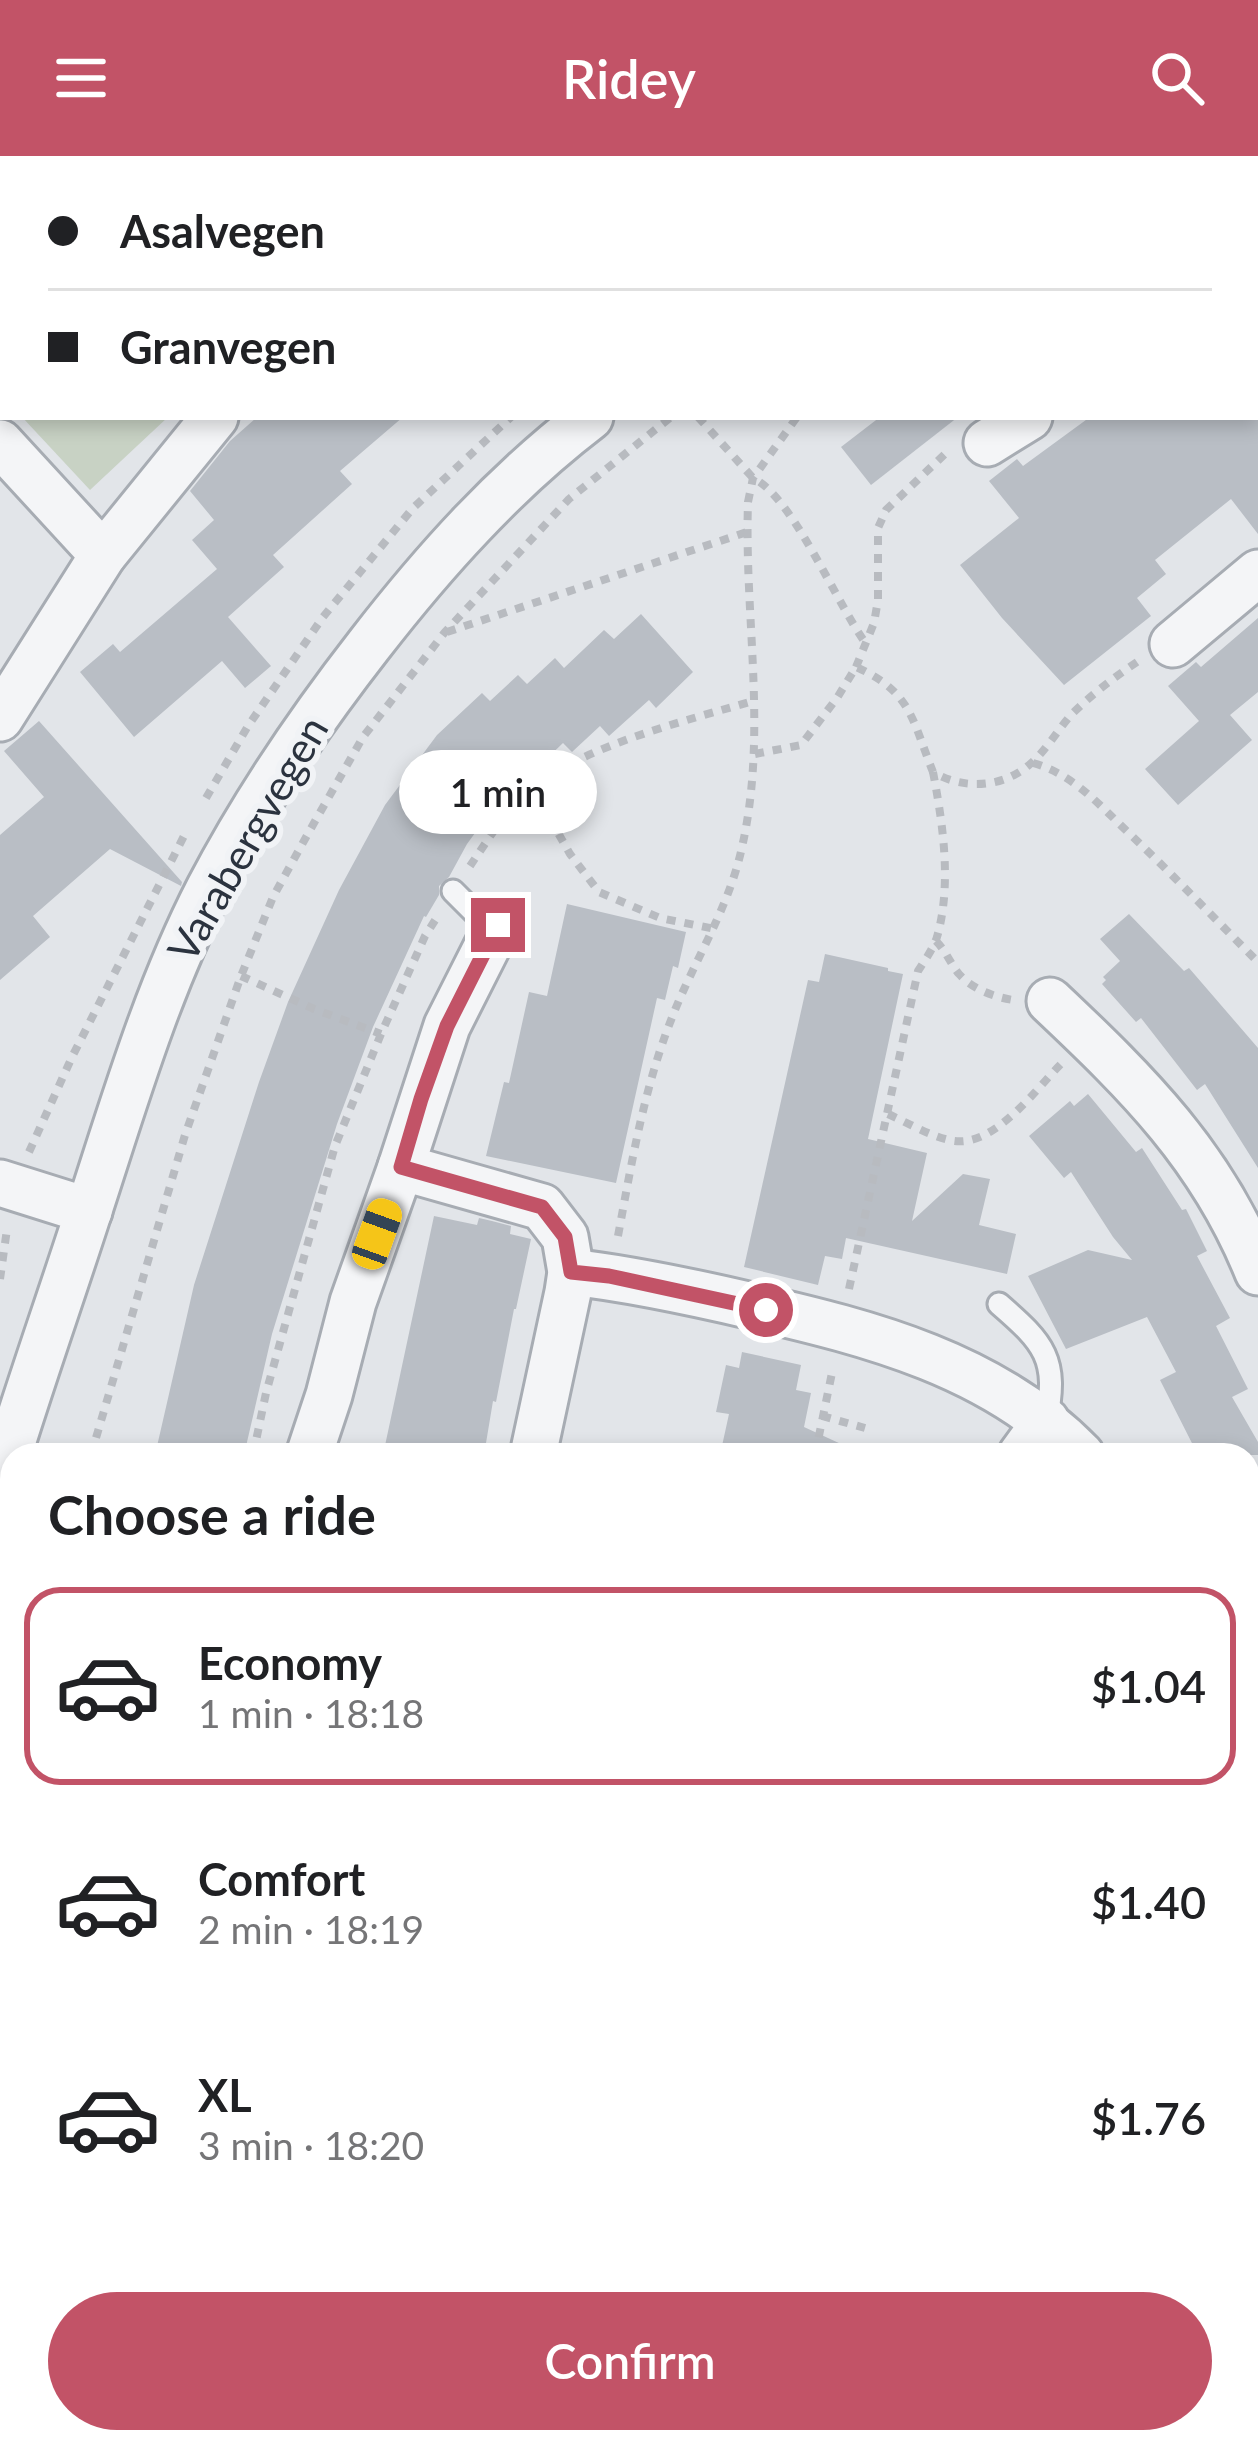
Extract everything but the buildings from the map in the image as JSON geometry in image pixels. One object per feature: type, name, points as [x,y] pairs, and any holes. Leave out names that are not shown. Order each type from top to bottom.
[{"type":"street","points":[[0,718],[103,556],[213,420]]},
{"type":"street","name":"Varabergvegen","points":[[13,1443],[152,1016],[209,890],[280,768],[417,584],[489,505],[586,420]]},
{"type":"street","points":[[987,443],[1024,420]]},
{"type":"street","points":[[0,443],[103,556]]},
{"type":"street","points":[[1173,644],[1258,573]]},
{"type":"street","points":[[313,1443],[353,1302],[447,1026],[498,925]]},
{"type":"street","points":[[1050,1001],[1130,1078],[1196,1156],[1233,1216],[1258,1272]]},
{"type":"street","points":[[401,1167],[542,1207],[565,1237],[571,1272],[535,1443]]},
{"type":"street","points":[[0,1183],[89,1211]]},
{"type":"street","points":[[571,1272],[692,1293],[888,1342],[964,1370],[1034,1438]]},
{"type":"lane","points":[[453,891],[477,915],[498,925]]},
{"type":"lane","points":[[999,1304],[1034,1335],[1047,1360],[1053,1387],[1034,1438]]},
{"type":"path","points":[[95,1443],[185,1135],[273,897],[363,737],[445,632],[569,500],[667,420]]},
{"type":"path","points":[[701,420],[752,478],[777,497],[867,645]]},
{"type":"path","points":[[618,1237],[642,1104],[673,1014],[715,929],[742,848],[755,754],[747,532],[752,478],[795,420]]},
{"type":"path","points":[[755,754],[801,745],[856,668],[878,600],[878,528],[886,510],[956,444],[987,443]]},
{"type":"path","points":[[445,632],[747,532]]},
{"type":"path","points":[[933,772],[958,784],[1000,782],[1033,763],[1107,682],[1173,644]]},
{"type":"path","points":[[817,1443],[918,970],[936,941],[944,850],[933,772],[903,699],[879,677],[856,668]]},
{"type":"path","points":[[1033,763],[1065,775],[1084,789],[1258,962]]},
{"type":"path","points":[[532,787],[569,854],[599,892],[660,918],[715,929]]},
{"type":"path","points":[[936,941],[960,976],[992,997],[1050,1001]]},
{"type":"path","points":[[241,976],[381,1034]]},
{"type":"path","points":[[888,1114],[951,1141],[969,1142],[989,1135],[1086,1035]]},
{"type":"path","points":[[822,1416],[865,1428]]},
{"type":"green space","points":[[25,420],[165,420],[90,490]]},
{"type":"route","points":[[498,925],[447,1026],[401,1167],[542,1207],[565,1237],[571,1272],[766,1310]]}]
